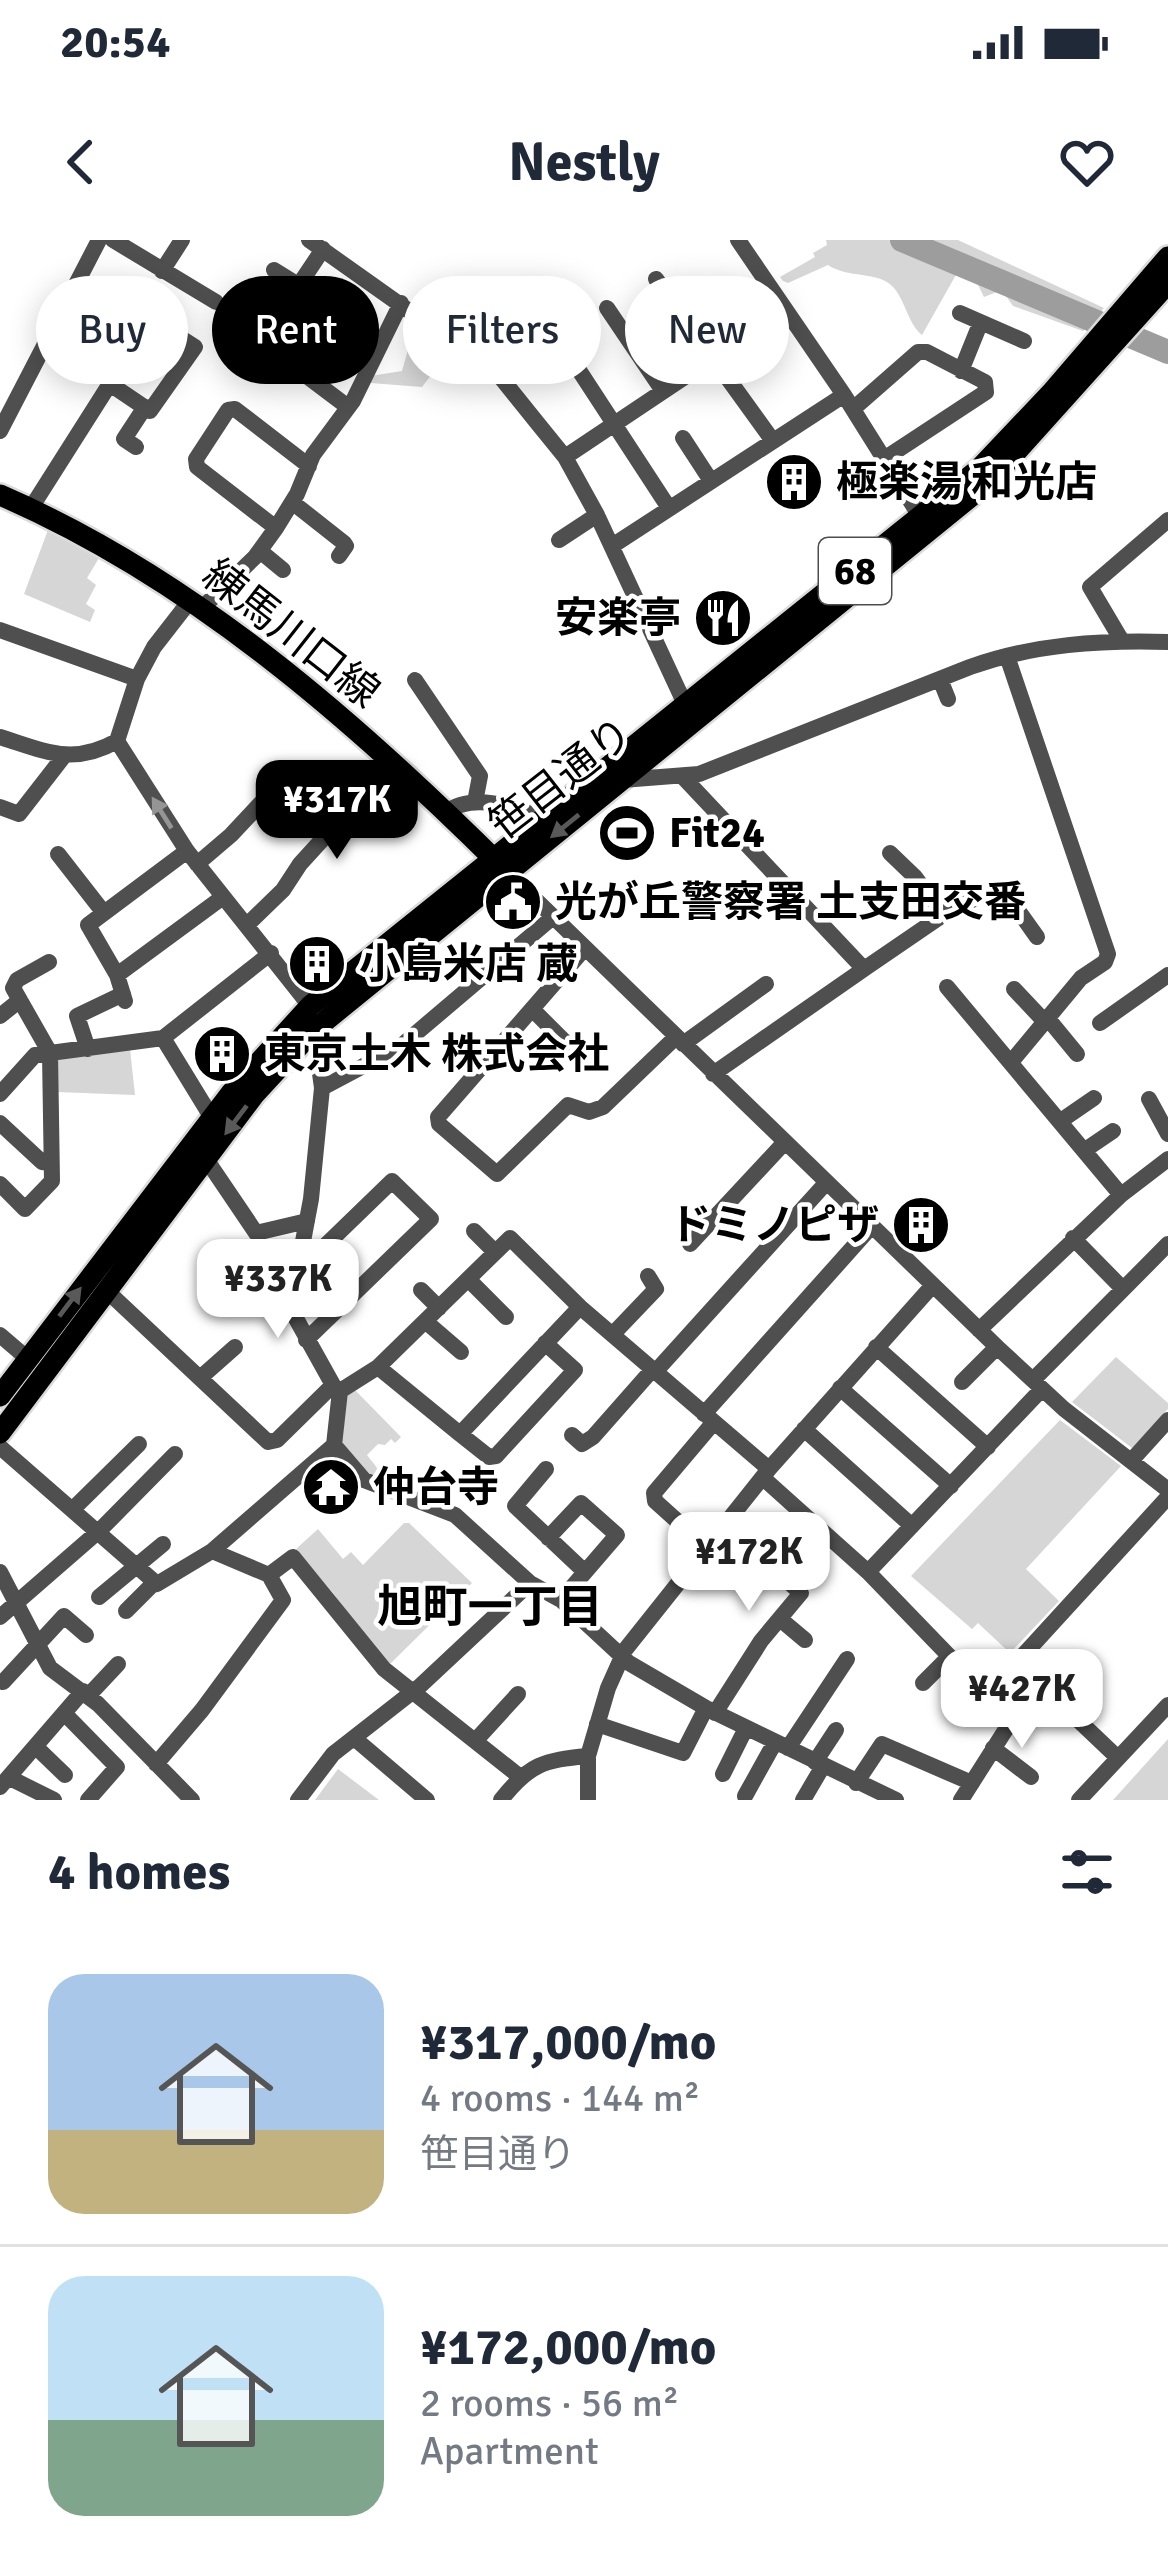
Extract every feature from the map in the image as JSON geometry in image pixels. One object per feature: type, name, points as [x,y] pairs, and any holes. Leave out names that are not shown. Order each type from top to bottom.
[{"type":"main road","name":"笹目通り","points":[[0,1433],[254,1095],[314,1030],[500,864],[561,790],[589,780],[689,713],[925,525],[1108,340],[1143,299],[1168,257]]},
{"type":"main road","name":"笹目通り","points":[[1143,299],[1168,283]]},
{"type":"main road","name":"練馬川口線","points":[[0,495],[114,541],[298,682],[500,864]]},
{"type":"main road","name":"笹目通り","points":[[0,1396],[253,1066],[310,1006],[622,780],[689,713]]},
{"type":"street","points":[[0,431],[99,240]]},
{"type":"street","points":[[113,240],[212,299]]},
{"type":"street","points":[[162,272],[182,240]]},
{"type":"street","points":[[738,240],[925,525]]},
{"type":"street","points":[[274,269],[295,283],[302,281],[316,245],[498,374],[565,457],[597,514],[689,713]]},
{"type":"street","points":[[0,737],[64,756],[94,754],[117,741],[137,679],[154,647],[260,551],[348,407],[400,303]]},
{"type":"street","points":[[608,308],[663,391]]},
{"type":"street","points":[[960,313],[1024,340]]},
{"type":"street","points":[[961,371],[980,324]]},
{"type":"street","points":[[612,546],[773,441],[848,402],[918,352],[927,352],[986,382],[986,392],[884,459]]},
{"type":"street","points":[[31,508],[110,384],[151,410],[169,384]]},
{"type":"street","points":[[317,384],[348,407]]},
{"type":"street","points":[[588,384],[669,508]]},
{"type":"street","points":[[565,457],[673,384]]},
{"type":"street","points":[[731,384],[773,441]]},
{"type":"street","points":[[136,448],[124,440],[145,407]]},
{"type":"street","points":[[276,528],[197,466],[196,459],[228,410],[235,409],[309,466]]},
{"type":"street","points":[[683,438],[711,481]]},
{"type":"street","points":[[292,502],[344,543],[340,556]]},
{"type":"street","points":[[559,540],[597,514]]},
{"type":"street","points":[[1122,641],[1090,587],[1168,520]]},
{"type":"street","points":[[260,551],[283,570]]},
{"type":"street","points":[[0,630],[137,679]]},
{"type":"street","points":[[589,780],[682,777],[1007,656],[1059,645],[1168,642]]},
{"type":"street","points":[[1007,656],[1108,954],[1012,1061]]},
{"type":"street","points":[[940,679],[948,698]]},
{"type":"street","points":[[415,680],[480,776],[475,802]]},
{"type":"street","points":[[117,741],[192,858],[310,1006]]},
{"type":"street","points":[[0,807],[19,814],[64,756]]},
{"type":"street","points":[[247,925],[391,764]]},
{"type":"street","points":[[88,1048],[77,1016],[124,998],[117,975],[88,925],[231,835],[290,772]]},
{"type":"street","points":[[682,777],[864,969]]},
{"type":"street","points":[[445,813],[475,802],[518,808],[540,818]]},
{"type":"street","points":[[890,853],[943,915]]},
{"type":"street","points":[[58,854],[104,914]]},
{"type":"street","points":[[500,864],[997,1347],[1168,1493],[1016,1662],[1039,1677],[1118,1758]]},
{"type":"street","points":[[713,1074],[943,915],[984,894],[1012,902],[1036,938]]},
{"type":"street","points":[[117,975],[223,897]]},
{"type":"street","points":[[322,1088],[401,1046],[553,916]]},
{"type":"street","points":[[586,948],[438,1117],[439,1124],[492,1172],[503,1171],[568,1105],[589,1112],[603,1107],[726,1004],[766,984]]},
{"type":"street","points":[[0,1094],[35,1055],[164,1038],[271,953]]},
{"type":"street","points":[[0,1184],[25,1209],[52,1181],[50,1052],[13,988],[17,980],[50,962]]},
{"type":"street","points":[[1100,1023],[1162,979],[1144,967]]},
{"type":"street","points":[[947,987],[1121,1195]]},
{"type":"street","points":[[1014,989],[1077,1054]]},
{"type":"street","points":[[0,1016],[20,1000]]},
{"type":"street","points":[[533,1010],[567,1044]]},
{"type":"street","points":[[314,1030],[322,1088],[294,1315],[336,1388],[334,1445],[364,1480],[455,1515],[530,1582],[561,1600],[622,1658],[711,1710],[896,1800]]},
{"type":"street","points":[[164,1038],[212,1118]]},
{"type":"street","points":[[1062,1120],[1094,1098]]},
{"type":"street","points":[[1149,1099],[1168,1134]]},
{"type":"street","points":[[0,1123],[42,1162],[50,1163]]},
{"type":"street","points":[[1085,1150],[1113,1131]]},
{"type":"street","points":[[690,1244],[784,1143]]},
{"type":"street","points":[[206,1159],[260,1240],[296,1281]]},
{"type":"street","points":[[979,1330],[1073,1238],[1168,1159]]},
{"type":"street","points":[[296,1281],[392,1181],[430,1219],[306,1340]]},
{"type":"street","points":[[572,1436],[582,1444],[593,1437],[826,1184]]},
{"type":"street","points":[[220,1288],[260,1240],[307,1221]]},
{"type":"street","points":[[706,1546],[655,1501],[654,1493],[709,1418],[871,1227]]},
{"type":"street","points":[[474,1232],[495,1252]]},
{"type":"street","points":[[1073,1238],[1124,1288]]},
{"type":"street","points":[[107,1291],[272,1442],[336,1388],[378,1367],[507,1239],[512,1240],[580,1307],[709,1418],[1011,1720]]},
{"type":"street","points":[[868,1572],[988,1447],[1038,1384],[1168,1244]]},
{"type":"street","points":[[613,1334],[656,1289],[648,1276]]},
{"type":"street","points":[[468,1279],[506,1316]]},
{"type":"street","points":[[588,1800],[588,1756],[622,1658],[766,1474],[933,1285]]},
{"type":"street","points":[[421,1290],[439,1307]]},
{"type":"street","points":[[460,1434],[580,1307]]},
{"type":"street","points":[[425,1321],[461,1352]]},
{"type":"street","points":[[0,1335],[28,1359]]},
{"type":"street","points":[[378,1367],[489,1457],[496,1456],[575,1370],[545,1343]]},
{"type":"street","points":[[200,1378],[235,1347]]},
{"type":"street","points":[[876,1347],[988,1447]]},
{"type":"street","points":[[962,1382],[997,1347]]},
{"type":"street","points":[[840,1388],[951,1486]]},
{"type":"street","points":[[1131,1461],[1168,1420]]},
{"type":"street","points":[[804,1429],[912,1526]]},
{"type":"street","points":[[74,1509],[139,1444]]},
{"type":"street","points":[[126,1611],[155,1582],[212,1551],[334,1445]]},
{"type":"street","points":[[0,1447],[155,1582]]},
{"type":"street","points":[[0,1617],[100,1530],[175,1454]]},
{"type":"street","points":[[546,1469],[515,1506],[585,1572]]},
{"type":"street","points":[[548,1538],[581,1503],[616,1532],[616,1538],[561,1600]]},
{"type":"street","points":[[597,1724],[683,1753],[761,1641],[800,1596],[799,1590],[724,1525]]},
{"type":"street","points":[[99,1597],[163,1544]]},
{"type":"street","points":[[156,1764],[283,1600],[269,1575],[212,1551]]},
{"type":"street","points":[[269,1575],[293,1557],[384,1669],[519,1776]]},
{"type":"street","points":[[0,1572],[50,1668],[85,1693],[192,1800]]},
{"type":"street","points":[[298,1800],[333,1754],[412,1691],[530,1582]]},
{"type":"street","points":[[3,1682],[64,1616],[86,1635]]},
{"type":"street","points":[[780,1619],[805,1640]]},
{"type":"street","points":[[746,1796],[781,1745],[837,1686],[847,1658]]},
{"type":"street","points":[[923,1683],[950,1658]]},
{"type":"street","points":[[54,1800],[4,1779],[118,1664]]},
{"type":"street","points":[[961,1800],[1039,1677]]},
{"type":"street","points":[[476,1740],[518,1694]]},
{"type":"street","points":[[1079,1800],[1168,1705]]},
{"type":"street","points":[[66,1715],[117,1767],[88,1800]]},
{"type":"street","points":[[724,1774],[746,1728]]},
{"type":"street","points":[[803,1800],[836,1730]]},
{"type":"street","points":[[354,1738],[427,1800]]},
{"type":"street","points":[[856,1783],[882,1744],[972,1783]]},
{"type":"street","points":[[37,1748],[64,1775]]},
{"type":"street","points":[[993,1748],[1031,1777]]},
{"type":"street","points":[[501,1800],[519,1776],[550,1759],[588,1756]]},
{"type":"shaded area","points":[[826,240],[958,240],[1104,308],[1083,331],[1013,306],[997,292],[984,297],[977,283],[957,273],[922,335],[896,291],[883,280],[828,265],[789,283],[789,276],[782,276],[827,245]]},
{"type":"shaded area","points":[[403,367],[403,384],[424,384],[422,387],[379,384],[379,375]]},
{"type":"shaded area","points":[[48,530],[99,558],[87,578],[96,585],[86,604],[95,610],[90,622],[24,594]]},
{"type":"shaded area","points":[[130,1049],[135,1095],[57,1092],[58,1056]]},
{"type":"shaded area","points":[[1116,1357],[1168,1403],[1168,1409],[1132,1448],[1072,1402]]},
{"type":"shaded area","points":[[353,1388],[401,1437],[395,1443],[391,1439],[378,1444],[367,1455],[385,1478],[380,1483],[338,1443],[343,1395]]},
{"type":"shaded area","points":[[1060,1420],[1121,1466],[1026,1569],[1059,1601],[1010,1653],[978,1623],[972,1629],[911,1576]]},
{"type":"shaded area","points":[[404,1523],[472,1583],[387,1667],[296,1549],[318,1529],[343,1559],[351,1552],[363,1565]]},
{"type":"shaded area","points":[[1168,1739],[1168,1800],[1113,1800]]},
{"type":"shaded area","points":[[338,1769],[379,1800],[315,1800]]},
{"type":"waterway","points":[[902,240],[1168,352]]},
{"type":"place","name":"極楽湯 和光店","points":[[794,482]]},
{"type":"place","name":"安楽亭","points":[[723,618]]},
{"type":"place","name":"Fit24","points":[[627,833]]},
{"type":"place","name":"光が丘警察署 土支田交番","points":[[513,902]]},
{"type":"place","name":"小島米店 蔵","points":[[317,964]]},
{"type":"place","name":"東京土木 株式会社","points":[[222,1054]]},
{"type":"place","name":"ドミノピザ","points":[[921,1225]]},
{"type":"place","name":"仲台寺","points":[[331,1487]]},
{"type":"district","name":"旭町一丁目","points":[[490,1607]]}]
